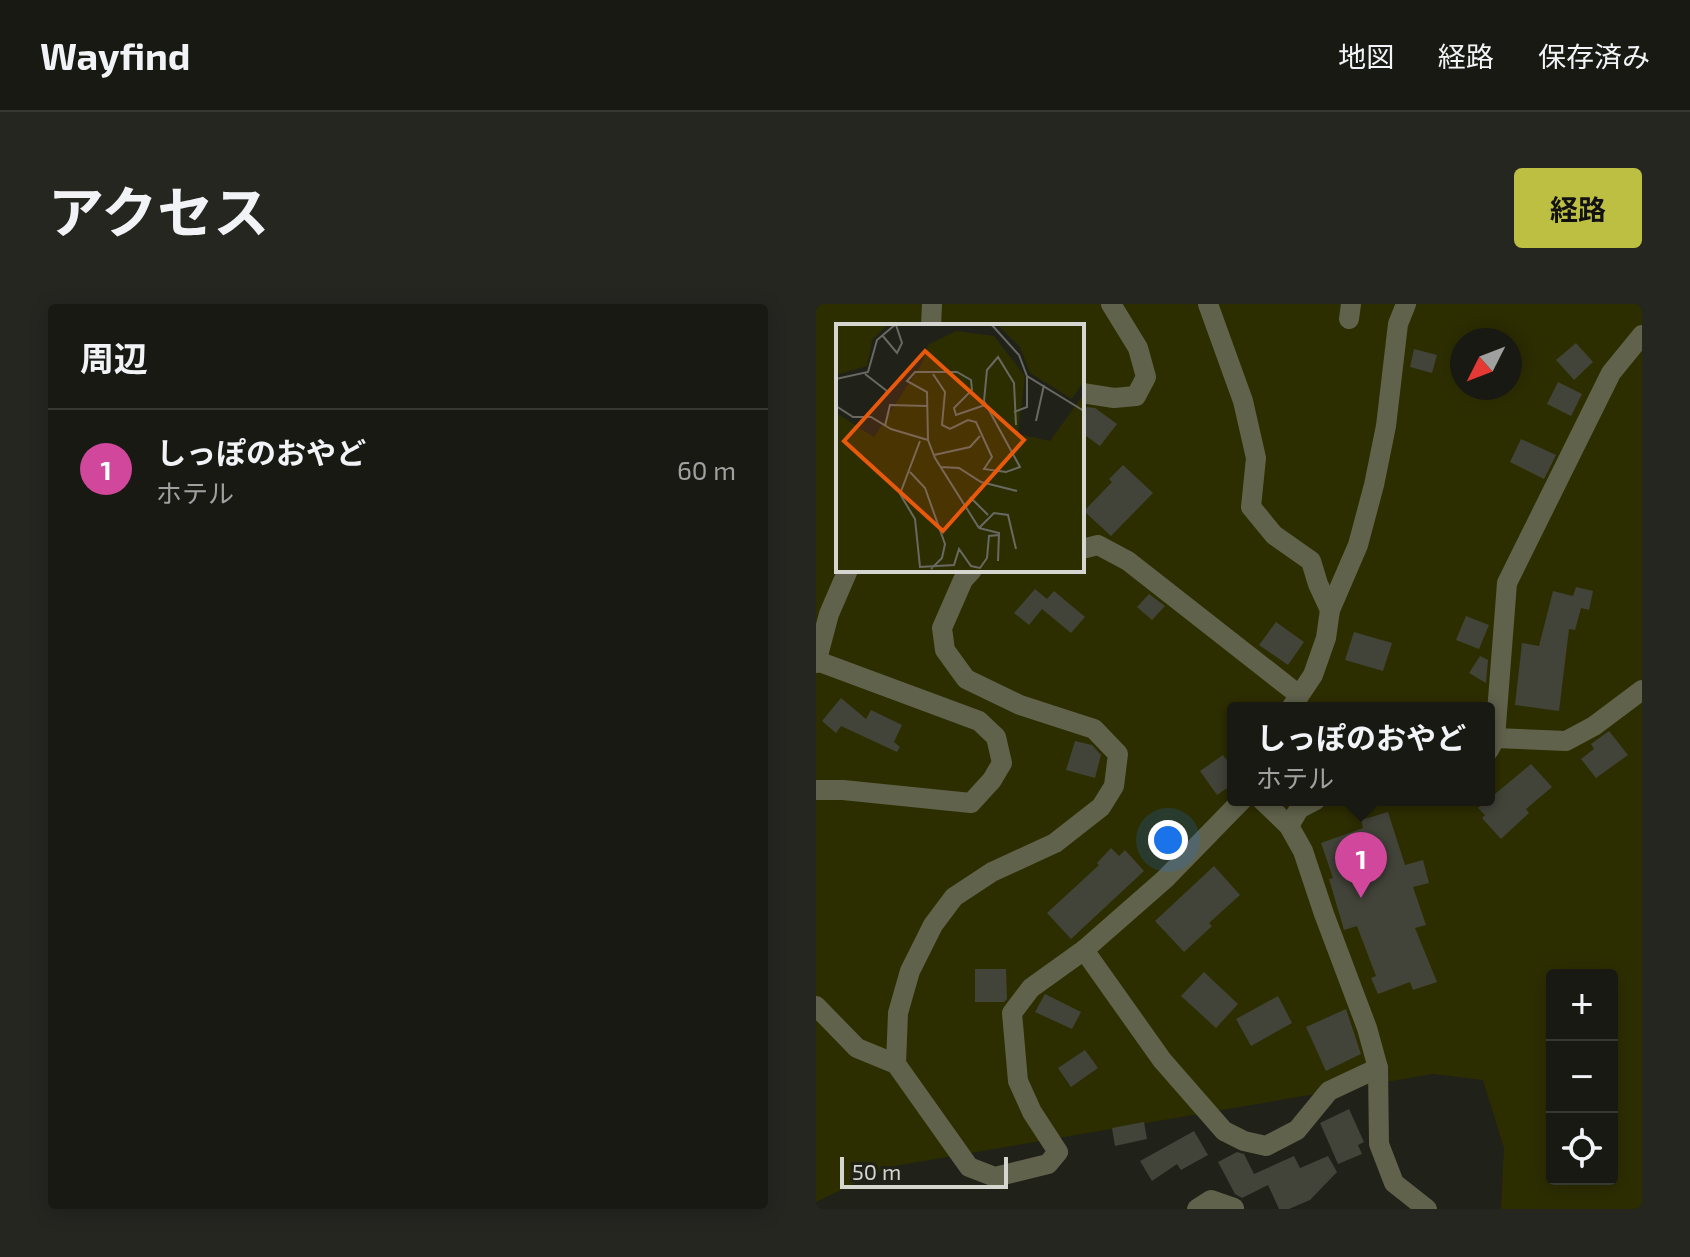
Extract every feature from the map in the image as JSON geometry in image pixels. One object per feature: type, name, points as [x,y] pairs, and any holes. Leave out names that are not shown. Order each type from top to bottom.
[{"type":"street","points":[[931,324],[932,304]]},
{"type":"street","points":[[1084,393],[1114,398],[1136,396],[1146,377],[1138,348],[1111,304]]},
{"type":"street","points":[[1208,304],[1243,401],[1256,458],[1251,507],[1274,535],[1311,561],[1330,610]]},
{"type":"street","points":[[1084,548],[1098,545],[1128,561],[1295,702],[1317,662],[1326,638],[1330,610],[1358,545],[1386,426],[1398,324],[1406,304]]},
{"type":"street","points":[[1495,712],[1507,583],[1611,373],[1642,335]]},
{"type":"street","points":[[816,790],[971,803],[992,780],[1002,763],[996,737],[979,721],[817,662],[829,614],[847,572]]},
{"type":"street","points":[[896,1064],[898,1013],[910,971],[954,897],[992,872],[1055,843],[1101,807],[1114,786],[1118,754],[1094,729],[1020,705],[966,679],[945,650],[942,628],[956,594],[971,572]]},
{"type":"street","points":[[1495,744],[1566,741],[1594,726],[1642,690]]},
{"type":"street","points":[[816,1006],[857,1048],[896,1064],[969,1167],[995,1177],[1048,1164],[1058,1152],[1032,1112],[1018,1081],[1012,1013],[1031,988],[1084,950],[1165,879],[1236,806]]},
{"type":"street","points":[[1268,806],[1289,826],[1303,851],[1367,1028],[1378,1068],[1379,1144],[1394,1183],[1427,1209]]},
{"type":"street","points":[[1289,826],[1299,809],[1305,806]]},
{"type":"street","points":[[1084,950],[1162,1060],[1224,1131],[1244,1141],[1266,1146],[1297,1130],[1329,1091],[1378,1068]]},
{"type":"street","points":[[1197,1209],[1211,1200],[1234,1208]]},
{"type":"shaded area","points":[[816,304],[1642,304],[1642,1209],[1501,1209],[1504,1148],[1483,1080],[1433,1074],[889,1167],[816,1202]]},
{"type":"building","points":[[1576,343],[1593,362],[1574,380],[1556,360]]},
{"type":"building","points":[[1414,349],[1437,355],[1432,373],[1410,367]]},
{"type":"building","points":[[1558,382],[1582,394],[1571,416],[1547,404]]},
{"type":"building","points":[[1087,407],[1095,408],[1117,424],[1100,446],[1084,434],[1084,411]]},
{"type":"building","points":[[1521,439],[1556,455],[1544,479],[1510,462]]},
{"type":"building","points":[[1123,465],[1153,493],[1111,536],[1084,511],[1112,482],[1109,479]]},
{"type":"building","points":[[1576,587],[1593,591],[1589,610],[1581,608],[1575,630],[1569,629],[1559,711],[1515,705],[1522,643],[1539,646],[1553,591],[1573,596]]},
{"type":"building","points":[[1035,589],[1047,599],[1054,591],[1085,617],[1071,633],[1042,609],[1029,625],[1014,613]]},
{"type":"building","points":[[1149,594],[1165,606],[1152,620],[1137,607]]},
{"type":"building","points":[[1466,616],[1489,625],[1479,649],[1456,640]]},
{"type":"building","points":[[1276,622],[1304,642],[1288,665],[1259,645]]},
{"type":"building","points":[[1354,632],[1392,643],[1383,671],[1345,660]]},
{"type":"building","points":[[1480,656],[1488,660],[1486,683],[1469,673]]},
{"type":"building","points":[[841,698],[866,719],[871,710],[902,725],[894,742],[900,747],[897,752],[841,726],[836,733],[822,721]]},
{"type":"building","points":[[1609,731],[1628,755],[1596,778],[1581,759],[1594,749],[1591,744]]},
{"type":"building","points":[[1075,741],[1092,745],[1101,755],[1095,778],[1066,770]]},
{"type":"building","points":[[1223,755],[1227,761],[1227,788],[1217,795],[1200,771]]},
{"type":"building","points":[[1531,764],[1552,787],[1526,809],[1529,813],[1501,839],[1482,818],[1485,815],[1478,808],[1495,806],[1495,794]]},
{"type":"building","points":[[1388,812],[1405,865],[1423,860],[1429,883],[1413,887],[1426,925],[1415,928],[1437,982],[1413,990],[1410,982],[1378,994],[1371,978],[1376,976],[1357,926],[1344,930],[1329,879],[1333,878],[1321,843],[1363,828],[1361,820]]},
{"type":"building","points":[[1111,848],[1119,856],[1125,850],[1144,871],[1071,939],[1047,913],[1099,865],[1097,863]]},
{"type":"building","points":[[1214,866],[1240,895],[1209,923],[1212,926],[1184,952],[1155,921]]},
{"type":"building","points":[[975,969],[1006,969],[1007,999],[1004,1002],[975,1002]]},
{"type":"building","points":[[1204,972],[1238,1004],[1216,1028],[1181,996]]},
{"type":"building","points":[[1045,994],[1081,1012],[1072,1029],[1035,1012]]},
{"type":"building","points":[[1278,996],[1292,1023],[1251,1046],[1236,1019]]},
{"type":"building","points":[[1346,1009],[1361,1054],[1326,1071],[1306,1027]]},
{"type":"building","points":[[1085,1050],[1098,1068],[1071,1087],[1058,1068]]},
{"type":"building","points":[[1349,1109],[1364,1142],[1358,1145],[1362,1154],[1338,1164],[1320,1123]]},
{"type":"building","points":[[1144,1122],[1147,1139],[1115,1146],[1112,1128]]},
{"type":"building","points":[[1194,1131],[1208,1155],[1181,1170],[1177,1164],[1152,1181],[1140,1161]]},
{"type":"building","points":[[1237,1152],[1244,1154],[1254,1174],[1294,1156],[1300,1168],[1328,1156],[1337,1172],[1310,1200],[1289,1209],[1279,1209],[1268,1185],[1242,1198],[1235,1194],[1218,1162]]},
{"type":"place","name":"しっぽのおやど","points":[[1361,898]]}]
